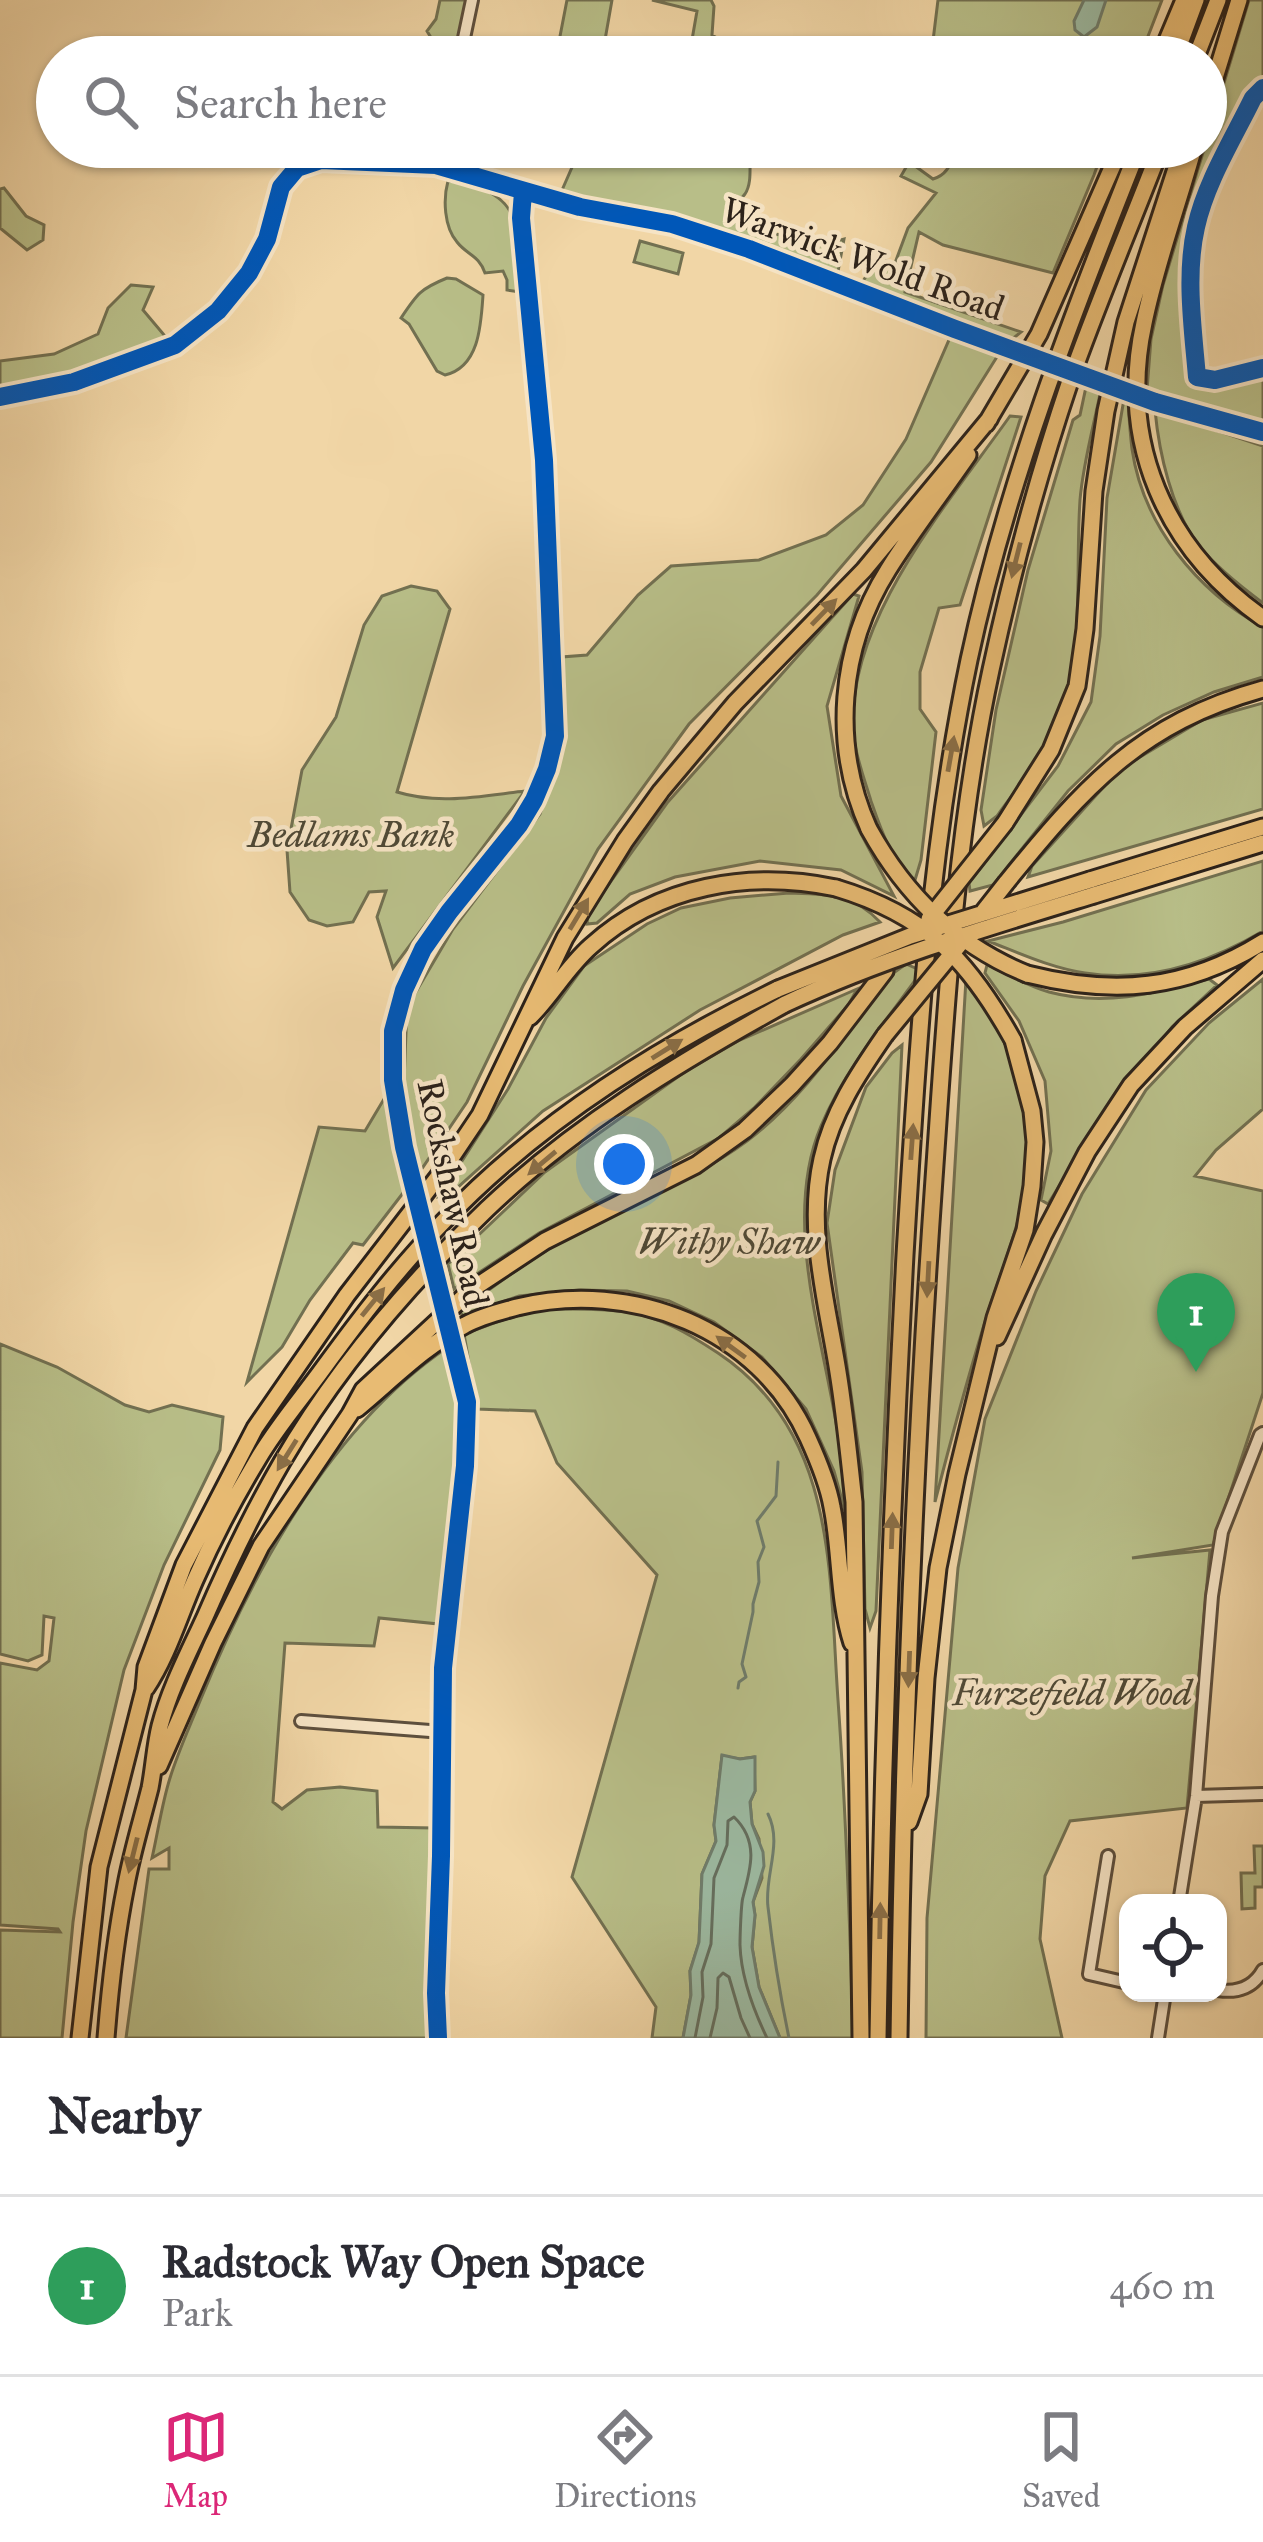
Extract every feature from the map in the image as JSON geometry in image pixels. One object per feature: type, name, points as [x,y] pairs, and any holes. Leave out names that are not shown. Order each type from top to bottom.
[{"type":"highway","points":[[1169,36],[1184,0]]},
{"type":"highway","points":[[1182,36],[1196,0]]},
{"type":"highway","points":[[1204,36],[1218,0]]},
{"type":"highway","points":[[1221,36],[1234,0]]},
{"type":"highway","points":[[1225,36],[1234,0]]},
{"type":"highway","points":[[1112,168],[1039,334],[969,454],[887,571],[864,617],[844,701],[846,742],[857,796],[887,861],[931,914],[980,951],[1027,974],[1069,984],[1140,986],[1210,970],[1263,942]]},
{"type":"highway","points":[[878,2038],[900,1353],[917,1064],[938,838],[970,656],[1009,503],[1059,351],[1131,168]]},
{"type":"highway","points":[[898,2038],[910,1615],[929,1246],[949,970],[969,793],[989,676],[1035,492],[1084,345],[1153,168]]},
{"type":"highway","points":[[151,1782],[261,1546],[363,1390],[471,1290],[545,1241],[696,1165],[745,1130],[830,1043],[1006,823],[1052,750],[1077,686],[1106,411],[1126,322],[1176,168]]},
{"type":"highway","points":[[1188,168],[1144,322],[1138,392],[1142,435],[1159,496],[1182,539],[1211,576],[1263,618]]},
{"type":"highway","points":[[80,2038],[99,1867],[146,1667],[184,1564],[255,1428],[480,1115],[565,938],[661,790],[735,703],[864,570],[990,418]]},
{"type":"highway","points":[[861,2038],[854,1502],[818,1259],[815,1211],[822,1156],[844,1097],[885,1036],[1053,825],[1109,767],[1155,734],[1190,715],[1263,688]]},
{"type":"highway","points":[[144,1690],[158,1670],[196,1577],[259,1456],[403,1264],[524,1147],[607,1086],[710,1022],[1263,827]]},
{"type":"highway","points":[[1092,888],[1263,843]]},
{"type":"highway","points":[[528,1019],[592,944],[652,905],[737,881],[787,880],[871,898],[914,920],[953,953],[988,995],[1013,1040],[1032,1111],[1032,1186],[1025,1230],[995,1318],[938,1568],[919,1794],[903,1836]]},
{"type":"highway","points":[[989,1349],[1043,1234],[1131,1085],[1185,1027],[1263,960]]},
{"type":"highway","points":[[106,2038],[126,1884],[160,1724],[230,1560],[283,1460],[357,1353],[429,1268],[490,1207],[561,1147],[782,997]]},
{"type":"highway","points":[[350,1414],[434,1343],[496,1312],[542,1301],[597,1300],[656,1308],[696,1323],[733,1345],[764,1372],[807,1434],[832,1507],[844,1620],[856,1660]]},
{"type":"street","points":[[464,36],[472,0]]},
{"type":"street","name":"Warwick Wold Road","points":[[0,397],[74,382],[175,345],[218,311],[249,273],[267,239],[281,187],[297,168]]},
{"type":"street","name":"Warwick Wold Road","points":[[446,168],[580,207],[672,224],[1155,402],[1263,432]]},
{"type":"street","name":"Rockshaw Road","points":[[437,2038],[443,1668],[465,1466],[467,1402],[404,1147],[393,1031],[404,990],[423,949],[520,825],[541,784],[555,736],[544,460],[521,218],[523,192]]},
{"type":"street","points":[[1180,1894],[1196,1796],[1212,1596],[1222,1532],[1263,1432]]},
{"type":"street","points":[[301,1721],[442,1732]]},
{"type":"street","points":[[1196,1796],[1263,1794]]},
{"type":"street","points":[[1108,1856],[1089,1974],[1119,1981]]},
{"type":"street","points":[[1227,1992],[1244,1989],[1263,1970]]},
{"type":"street","points":[[1158,2038],[1164,2002]]},
{"type":"green space","points":[[440,0],[467,0],[459,36],[430,36],[427,31],[436,19]]},
{"type":"green space","points":[[567,0],[612,0],[606,36],[560,36]]},
{"type":"green space","points":[[652,0],[711,0],[714,36],[693,36],[697,11]]},
{"type":"green space","points":[[938,0],[1162,0],[1148,36],[934,36]]},
{"type":"green space","points":[[1249,0],[1263,0],[1263,90],[1248,97],[1227,145],[1227,73]]},
{"type":"green space","points":[[572,168],[750,168],[747,190],[732,215],[747,228],[804,240],[815,247],[844,239],[837,277],[758,244],[674,217],[559,197]]},
{"type":"green space","points":[[906,168],[918,168],[933,179],[948,168],[1096,168],[1053,273],[943,245],[919,232],[905,292],[1021,332],[1011,340],[861,284],[869,272],[867,257],[895,263],[908,228],[936,193],[901,176]]},
{"type":"green space","points":[[1198,168],[1217,168],[1192,226],[1192,376],[1263,368],[1263,422],[1147,390],[1151,339]]},
{"type":"green space","points":[[448,181],[485,190],[508,208],[516,232],[520,292],[507,290],[503,271],[485,273],[453,236],[446,213]]},
{"type":"green space","points":[[0,189],[26,216],[44,225],[43,240],[27,250],[0,228]]},
{"type":"green space","points":[[640,241],[683,253],[678,274],[634,262]]},
{"type":"green space","points":[[447,278],[483,295],[471,354],[456,371],[445,375],[437,371],[401,318],[420,293]]},
{"type":"green space","points":[[131,285],[153,287],[143,310],[170,342],[75,375],[0,389],[0,361],[54,354],[98,334],[108,308]]},
{"type":"green space","points":[[952,333],[1000,352],[931,462],[817,595],[689,724],[598,849],[523,986],[467,1102],[363,1245],[353,1243],[282,1347],[247,1382],[319,1127],[365,1131],[387,1094],[404,1082],[407,1007],[453,929],[540,814],[561,748],[562,657],[587,655],[638,595],[671,566],[759,560],[826,535],[863,505],[906,439]]},
{"type":"green space","points":[[1086,387],[1101,389],[1081,486],[1076,640],[1067,696],[1047,746],[997,816],[984,826],[981,810],[996,710],[1028,570]]},
{"type":"green space","points":[[1124,399],[1138,477],[1148,504],[1195,575],[1263,627],[1263,677],[1163,715],[1116,744],[1068,791],[993,885],[970,891],[969,883],[1058,766],[1091,702],[1100,636],[1107,498]]},
{"type":"green space","points":[[1155,410],[1263,446],[1263,603],[1213,562],[1181,516],[1168,481]]},
{"type":"green space","points":[[1010,416],[1021,417],[960,605],[939,608],[920,672],[920,709],[936,732],[915,880],[893,855],[871,801],[854,739],[854,696],[864,653],[904,568]]},
{"type":"green space","name":"Bedlams Bank","points":[[411,586],[437,591],[450,609],[397,792],[444,799],[525,791],[393,968],[377,917],[386,891],[369,892],[353,922],[327,926],[309,920],[290,892],[287,850],[302,770],[336,717],[364,625],[382,596]]},
{"type":"green space","points":[[853,594],[859,596],[827,706],[841,796],[894,896],[841,870],[760,861],[675,877],[630,894],[597,923],[587,924],[588,913],[667,803]]},
{"type":"green space","points":[[1263,703],[1263,809],[1028,877],[1032,866],[1120,769],[1202,720]]},
{"type":"green space","points":[[1263,861],[1263,931],[1178,968],[1132,975],[1085,973],[988,941],[1063,922]]},
{"type":"green space","points":[[789,893],[849,900],[880,922],[843,935],[700,1010],[543,1111],[448,1196],[439,1197],[508,1089],[546,1018],[584,966],[647,924],[681,908]]},
{"type":"green space","name":"Withy Shaw","points":[[906,964],[922,971],[842,1085],[809,1164],[806,1247],[841,1455],[845,1511],[834,1471],[806,1409],[762,1357],[714,1322],[669,1301],[627,1291],[519,1296],[463,1316],[460,1312],[551,1248],[747,1141],[807,1084],[892,974]]},
{"type":"green space","points":[[987,965],[1041,989],[1090,998],[1149,993],[1209,979],[1217,985],[1172,1027],[1103,1115],[1048,1204],[1041,1200],[1051,1151],[1045,1081],[1019,1021],[985,973]]},
{"type":"green space","points":[[966,979],[999,1030],[1011,1059],[1020,1089],[1027,1151],[1016,1226],[935,1502]]},
{"type":"green space","name":"Furzefield Wood","points":[[1263,979],[1263,1109],[1216,1150],[1195,1176],[1263,1191],[1263,1393],[1213,1545],[1132,1558],[1210,1550],[1187,1808],[1070,1821],[1045,1876],[1040,1939],[1062,2038],[926,2038],[927,1918],[958,1568],[985,1419],[1036,1291],[1082,1194],[1146,1090],[1209,1023]]},
{"type":"green space","points":[[857,989],[801,1059],[719,1138],[539,1233],[454,1289],[448,1264],[545,1172],[686,1071],[738,1041]]},
{"type":"green space","points":[[902,1045],[876,1611],[870,1628],[865,1609],[862,1472],[827,1223],[835,1170],[866,1087]]},
{"type":"green space","points":[[544,1309],[639,1314],[696,1339],[757,1385],[786,1423],[806,1464],[819,1508],[832,1603],[853,2038],[780,2038],[759,1987],[752,1947],[753,1902],[762,1878],[750,1802],[755,1791],[754,1757],[722,1756],[716,1841],[702,1874],[699,1943],[690,1971],[683,2038],[652,2038],[656,2007],[572,1877],[657,1575],[557,1463],[535,1411],[477,1409],[464,1334]]},
{"type":"green space","points":[[0,1344],[57,1367],[125,1405],[149,1412],[172,1405],[223,1417],[220,1450],[164,1565],[124,1670],[86,1831],[62,2038],[0,2038],[0,1930],[60,1932],[0,1925],[0,1663],[37,1670],[49,1661],[54,1618],[44,1616],[42,1655],[28,1661],[0,1654]]},
{"type":"green space","points":[[448,1347],[458,1384],[460,1436],[439,1624],[379,1618],[374,1646],[285,1643],[273,1802],[282,1809],[307,1790],[377,1791],[378,1827],[434,1828],[429,2038],[126,2038],[149,1869],[169,1869],[169,1848],[152,1858],[165,1797],[221,1652],[270,1554],[332,1460],[406,1380]]},
{"type":"green space","points":[[1254,1846],[1263,1846],[1263,1887],[1255,1887],[1255,1908],[1242,1909],[1241,1873],[1255,1873]]},
{"type":"water","points":[[1084,0],[1106,0],[1097,27],[1085,36],[1075,30]]},
{"type":"water","points":[[722,1755],[755,1757],[755,1791],[750,1802],[764,1866],[753,1902],[752,1947],[759,1987],[780,2038],[683,2038],[690,1971],[699,1942],[702,1874],[716,1841]]},
{"type":"waterway","points":[[738,1688],[746,1677],[742,1664],[764,1547],[757,1521],[776,1496],[778,1462]]},
{"type":"waterway","points":[[768,1814],[774,1837],[768,1907],[789,2038]]},
{"type":"cycle path","points":[[1227,149],[1263,88]]},
{"type":"cycle path","points":[[0,397],[74,382],[175,345],[218,311],[249,273],[267,239],[281,187],[297,168]]},
{"type":"cycle path","points":[[446,168],[580,207],[672,224],[1155,402],[1263,432]]},
{"type":"cycle path","points":[[1218,168],[1193,245],[1190,283],[1197,377],[1215,380],[1263,368]]},
{"type":"cycle path","points":[[438,2038],[443,1668],[465,1466],[467,1402],[404,1147],[393,1080],[393,1031],[404,990],[423,949],[519,825],[547,769],[555,736],[544,460],[521,218],[523,192]]},
{"type":"place","name":"Radstock Way Open Space","points":[[1196,1372]]}]
